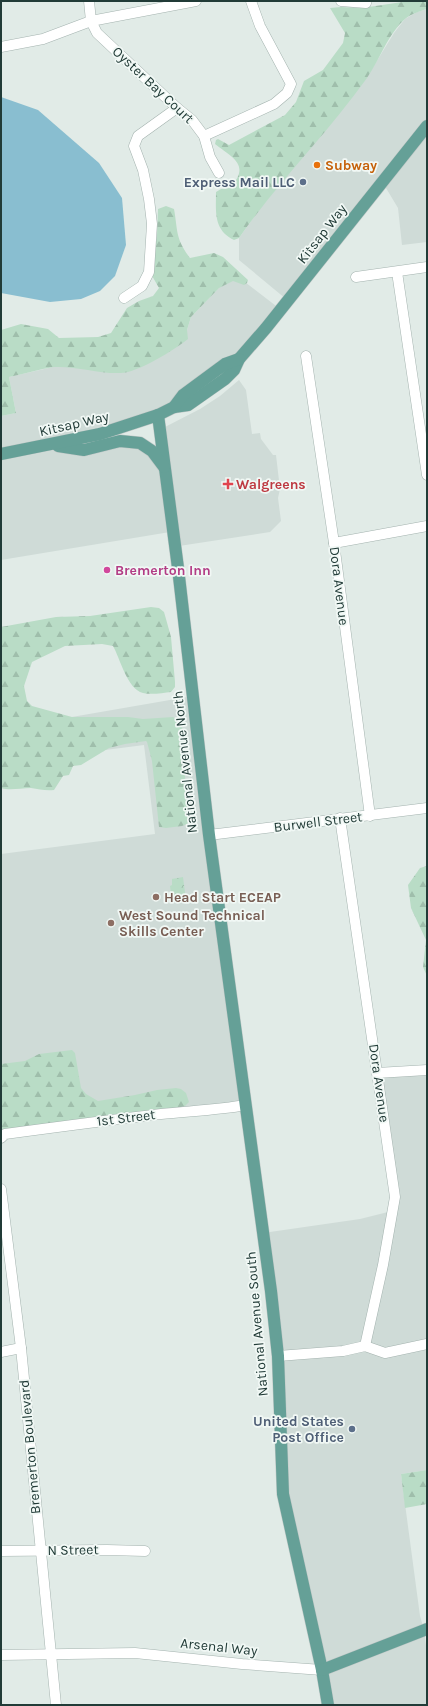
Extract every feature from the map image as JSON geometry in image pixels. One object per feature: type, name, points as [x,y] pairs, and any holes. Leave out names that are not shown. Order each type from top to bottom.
[{"type":"main road","name":"Kitsap Way","points":[[1,454],[100,434],[139,423],[174,407],[188,405],[210,390],[234,370],[238,359],[266,328],[427,126]]},
{"type":"main road","name":"National Avenue North","points":[[158,415],[178,568],[209,835],[246,1106]]},
{"type":"main road","points":[[49,445],[84,450],[120,441],[140,443],[152,452],[165,469]]},
{"type":"main road","name":"National Avenue South","points":[[246,1106],[278,1356],[283,1494],[322,1670],[328,1705]]},
{"type":"main road","name":"Arsenal Way","points":[[322,1670],[427,1629]]},
{"type":"street","points":[[89,1],[91,21]]},
{"type":"street","points":[[1,47],[43,39],[91,21],[196,1]]},
{"type":"street","points":[[204,136],[274,104],[286,93],[291,84],[260,26],[250,1]]},
{"type":"street","points":[[341,1],[366,3]]},
{"type":"street","name":"Oyster Bay Court","points":[[91,21],[97,33],[192,120],[204,136],[210,157],[219,173]]},
{"type":"street","points":[[124,298],[142,286],[149,272],[152,224],[143,170],[134,146],[138,136],[178,108]]},
{"type":"street","points":[[356,277],[427,267]]},
{"type":"street","points":[[397,272],[427,475]]},
{"type":"street","name":"Dora Avenue","points":[[306,356],[334,543],[370,816]]},
{"type":"street","points":[[334,543],[427,526]]},
{"type":"street","name":"Burwell Street","points":[[209,835],[427,808]]},
{"type":"street","name":"Dora Avenue","points":[[340,818],[395,1197],[383,1265],[365,1346]]},
{"type":"street","points":[[377,1073],[427,1070]]},
{"type":"street","name":"1st Street","points":[[3,1136],[162,1114],[230,1109],[246,1106]]},
{"type":"street","name":"Bremerton Boulevard","points":[[1,1188],[21,1348],[56,1705]]},
{"type":"street","points":[[278,1356],[343,1351],[365,1346],[385,1352],[427,1344]]},
{"type":"street","points":[[1,1352],[21,1348]]},
{"type":"street","name":"N Street","points":[[1,1551],[145,1551]]},
{"type":"street","name":"Arsenal Way","points":[[1,1655],[135,1653],[242,1664],[322,1670]]},
{"type":"shaded area","points":[[427,9],[427,122],[286,299],[239,260],[239,238],[262,206],[367,77],[394,33],[405,19],[417,12]]},
{"type":"shaded area","points":[[427,129],[427,242],[402,245],[398,208],[383,183]]},
{"type":"shaded area","points":[[233,273],[280,309],[211,380],[131,423],[1,452],[1,416],[16,413],[9,377],[53,367],[74,367],[122,373],[187,330],[191,317]]},
{"type":"shaded area","points":[[239,380],[246,390],[252,434],[260,433],[261,439],[273,455],[276,455],[280,489],[278,498],[281,521],[270,532],[179,546],[165,427],[200,409],[220,396]]},
{"type":"shaded area","points":[[128,443],[142,446],[160,466],[170,532],[1,560],[1,456],[50,448]]},
{"type":"shaded area","name":"West Sound Technical Skills Center","points":[[193,696],[246,1105],[1,1135],[1,854],[155,834],[144,745],[20,761],[14,727]]},
{"type":"shaded area","points":[[427,1070],[427,1470],[401,1474],[420,1616],[424,1630],[427,1653],[427,1705],[328,1705],[325,1663],[291,1535],[263,1233],[360,1219],[392,1211],[377,1073]]},
{"type":"green space","points":[[409,1],[427,1],[427,9],[410,16],[399,25],[389,39],[372,71],[352,99],[270,197],[239,238],[234,240],[227,236],[222,231],[217,219],[216,192],[221,189],[230,188],[236,180],[239,173],[239,168],[233,158],[215,144],[216,140],[218,139],[229,145],[285,115],[296,102],[304,81],[323,70],[343,43],[345,33],[330,8],[362,8]]},
{"type":"green space","points":[[166,206],[174,209],[179,240],[190,258],[214,253],[223,257],[248,280],[247,283],[244,285],[233,281],[219,288],[191,317],[187,330],[188,339],[175,349],[137,369],[128,372],[113,373],[54,367],[9,377],[16,413],[1,416],[1,330],[21,324],[48,329],[59,338],[98,337],[111,333],[127,308],[139,301],[153,296],[159,288],[151,274],[157,235],[158,209]]},
{"type":"green space","points":[[151,607],[159,608],[164,612],[171,637],[175,687],[171,692],[150,694],[137,690],[128,680],[113,646],[102,644],[65,646],[32,662],[24,686],[27,701],[32,706],[72,717],[128,717],[143,719],[173,717],[178,720],[183,734],[185,777],[190,820],[187,824],[166,828],[159,827],[152,761],[146,741],[109,748],[81,765],[73,766],[69,775],[63,776],[54,790],[1,788],[1,627],[56,617],[90,616]]},
{"type":"green space","points":[[427,866],[427,976],[423,967],[426,940],[411,908],[408,885],[420,868]]},
{"type":"green space","points":[[183,877],[186,900],[172,902],[170,886],[172,885],[172,879]]},
{"type":"green space","points":[[72,1050],[75,1053],[81,1088],[86,1094],[98,1101],[176,1088],[181,1089],[186,1093],[189,1102],[185,1106],[177,1108],[1,1135],[1,1064],[25,1061],[39,1054]]},
{"type":"green space","points":[[427,1470],[427,1504],[405,1508],[401,1474]]},
{"type":"water","points":[[1,97],[38,110],[99,163],[122,198],[126,245],[115,276],[100,291],[81,299],[50,302],[1,293]]},
{"type":"place","name":"Subway","points":[[317,165]]},
{"type":"place","name":"Express Mail LLC","points":[[303,182]]},
{"type":"place","name":"Walgreens","points":[[228,484]]},
{"type":"place","name":"Bremerton Inn","points":[[107,570]]},
{"type":"place","name":"Head Start ECEAP","points":[[156,897]]},
{"type":"place","name":"West Sound Technical Skills Center","points":[[111,923]]},
{"type":"place","name":"United States Post Office","points":[[352,1429]]}]
